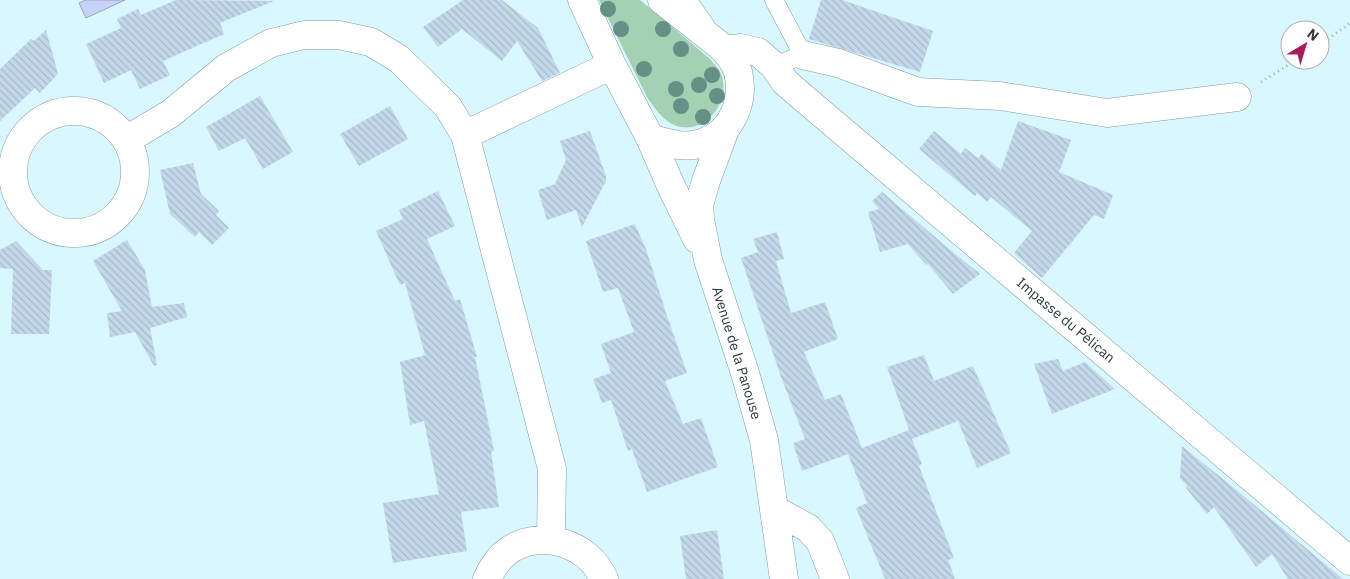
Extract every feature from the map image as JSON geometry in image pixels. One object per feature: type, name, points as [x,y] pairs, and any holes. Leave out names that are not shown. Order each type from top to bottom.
[{"type":"street","points":[[582,0],[708,260]]},
{"type":"street","points":[[662,0],[722,47],[737,70],[741,91],[780,74]]},
{"type":"street","points":[[126,140],[170,114],[226,68],[271,43],[304,35],[339,35],[371,42],[399,60],[448,107],[465,135],[552,470],[551,540]]},
{"type":"street","name":"Impasse du Pélican","points":[[722,47],[741,48],[758,52],[780,74],[1349,559]]},
{"type":"street","points":[[803,55],[838,63],[918,92],[1000,96],[1106,113],[1237,97]]},
{"type":"street","points":[[465,135],[612,65]]},
{"type":"street","name":"Avenue de la Panouse","points":[[741,91],[738,105],[724,132],[706,181],[699,205],[700,219],[708,260],[745,373],[764,440],[784,579]]},
{"type":"street","points":[[65,111],[93,114],[112,124],[126,140],[134,160],[135,182],[133,192],[122,211],[106,225],[93,231],[72,234],[52,229],[30,215],[18,198],[14,185],[13,164],[20,143],[28,131],[45,118],[65,111]]},
{"type":"street","points":[[650,138],[678,146],[702,143],[724,132]]},
{"type":"street","points":[[775,510],[808,528],[820,541],[835,579]]},
{"type":"street","points":[[487,579],[493,566],[509,551],[529,542],[551,540],[572,545],[590,558],[604,579]]},
{"type":"lane","points":[[686,0],[692,5],[722,47]]},
{"type":"lane","points":[[774,0],[803,55],[780,74]]},
{"type":"path","points":[[1330,38],[1350,23]]},
{"type":"path","points":[[1237,97],[1280,70]]},
{"type":"green space","points":[[599,0],[640,0],[709,58],[718,68],[723,81],[721,101],[710,118],[692,127],[682,127],[668,122],[662,116],[648,99]]},
{"type":"water","points":[[86,0],[125,0],[86,18],[79,3]]},
{"type":"building","points":[[176,0],[274,1],[220,23],[224,34],[163,61],[170,75],[140,89],[131,70],[104,83],[86,44],[121,28],[117,19],[138,9],[141,15]]},
{"type":"building","points":[[463,0],[502,0],[538,28],[560,73],[542,81],[517,41],[502,61],[462,29],[438,47],[423,27]]},
{"type":"building","points":[[821,0],[842,0],[933,31],[920,72],[809,39]]},
{"type":"building","points":[[46,30],[58,74],[40,93],[35,88],[0,121],[0,69],[31,39],[34,41]]},
{"type":"building","points":[[260,96],[293,152],[263,169],[245,138],[219,151],[206,127]]},
{"type":"building","points":[[390,106],[408,139],[359,166],[340,134]]},
{"type":"building","points":[[1018,121],[1071,140],[1059,172],[1113,195],[1104,219],[1094,215],[1042,278],[1014,253],[1032,231],[991,197],[987,202],[977,193],[975,196],[919,149],[934,131],[961,154],[965,148],[978,158],[982,154],[1001,170]]},
{"type":"building","points":[[590,131],[606,176],[606,181],[582,227],[576,210],[547,220],[538,190],[555,184],[566,160],[560,141]]},
{"type":"building","points":[[193,163],[201,194],[219,211],[216,215],[229,228],[212,245],[199,232],[195,237],[170,214],[160,170]]},
{"type":"building","points":[[438,191],[455,226],[427,239],[455,301],[460,299],[477,357],[475,357],[494,451],[491,452],[499,507],[461,512],[467,551],[393,563],[383,503],[439,494],[424,421],[410,425],[400,362],[425,355],[405,283],[400,285],[376,231],[403,219],[399,210]]},
{"type":"building","points":[[882,192],[980,274],[953,294],[908,244],[880,252],[868,212],[879,209],[872,201]]},
{"type":"building","points":[[635,224],[646,249],[687,373],[665,381],[683,424],[701,418],[718,467],[647,492],[632,449],[628,451],[611,400],[602,403],[593,379],[611,373],[601,344],[634,332],[618,288],[603,292],[586,241]]},
{"type":"building","points":[[777,232],[784,259],[776,261],[791,313],[825,302],[838,339],[804,352],[825,400],[841,394],[862,448],[909,430],[887,367],[924,355],[934,381],[973,366],[1011,453],[977,468],[958,421],[912,439],[922,464],[919,466],[954,558],[948,560],[955,579],[885,579],[856,508],[867,503],[848,454],[802,471],[793,443],[805,439],[781,377],[741,258],[758,252],[753,239]]},
{"type":"building","points":[[127,240],[145,270],[152,307],[184,303],[187,317],[150,328],[157,365],[154,366],[135,332],[110,337],[107,313],[122,311],[93,261]]},
{"type":"building","points":[[16,241],[43,270],[52,270],[49,334],[11,334],[13,269],[0,268],[0,250]]},
{"type":"building","points":[[1058,359],[1063,371],[1085,362],[1115,389],[1052,414],[1034,364]]},
{"type":"building","points":[[1182,446],[1343,579],[1288,579],[1272,554],[1256,567],[1214,507],[1207,514],[1186,488],[1187,486],[1180,478]]},
{"type":"building","points":[[717,530],[724,579],[686,579],[680,536]]}]
